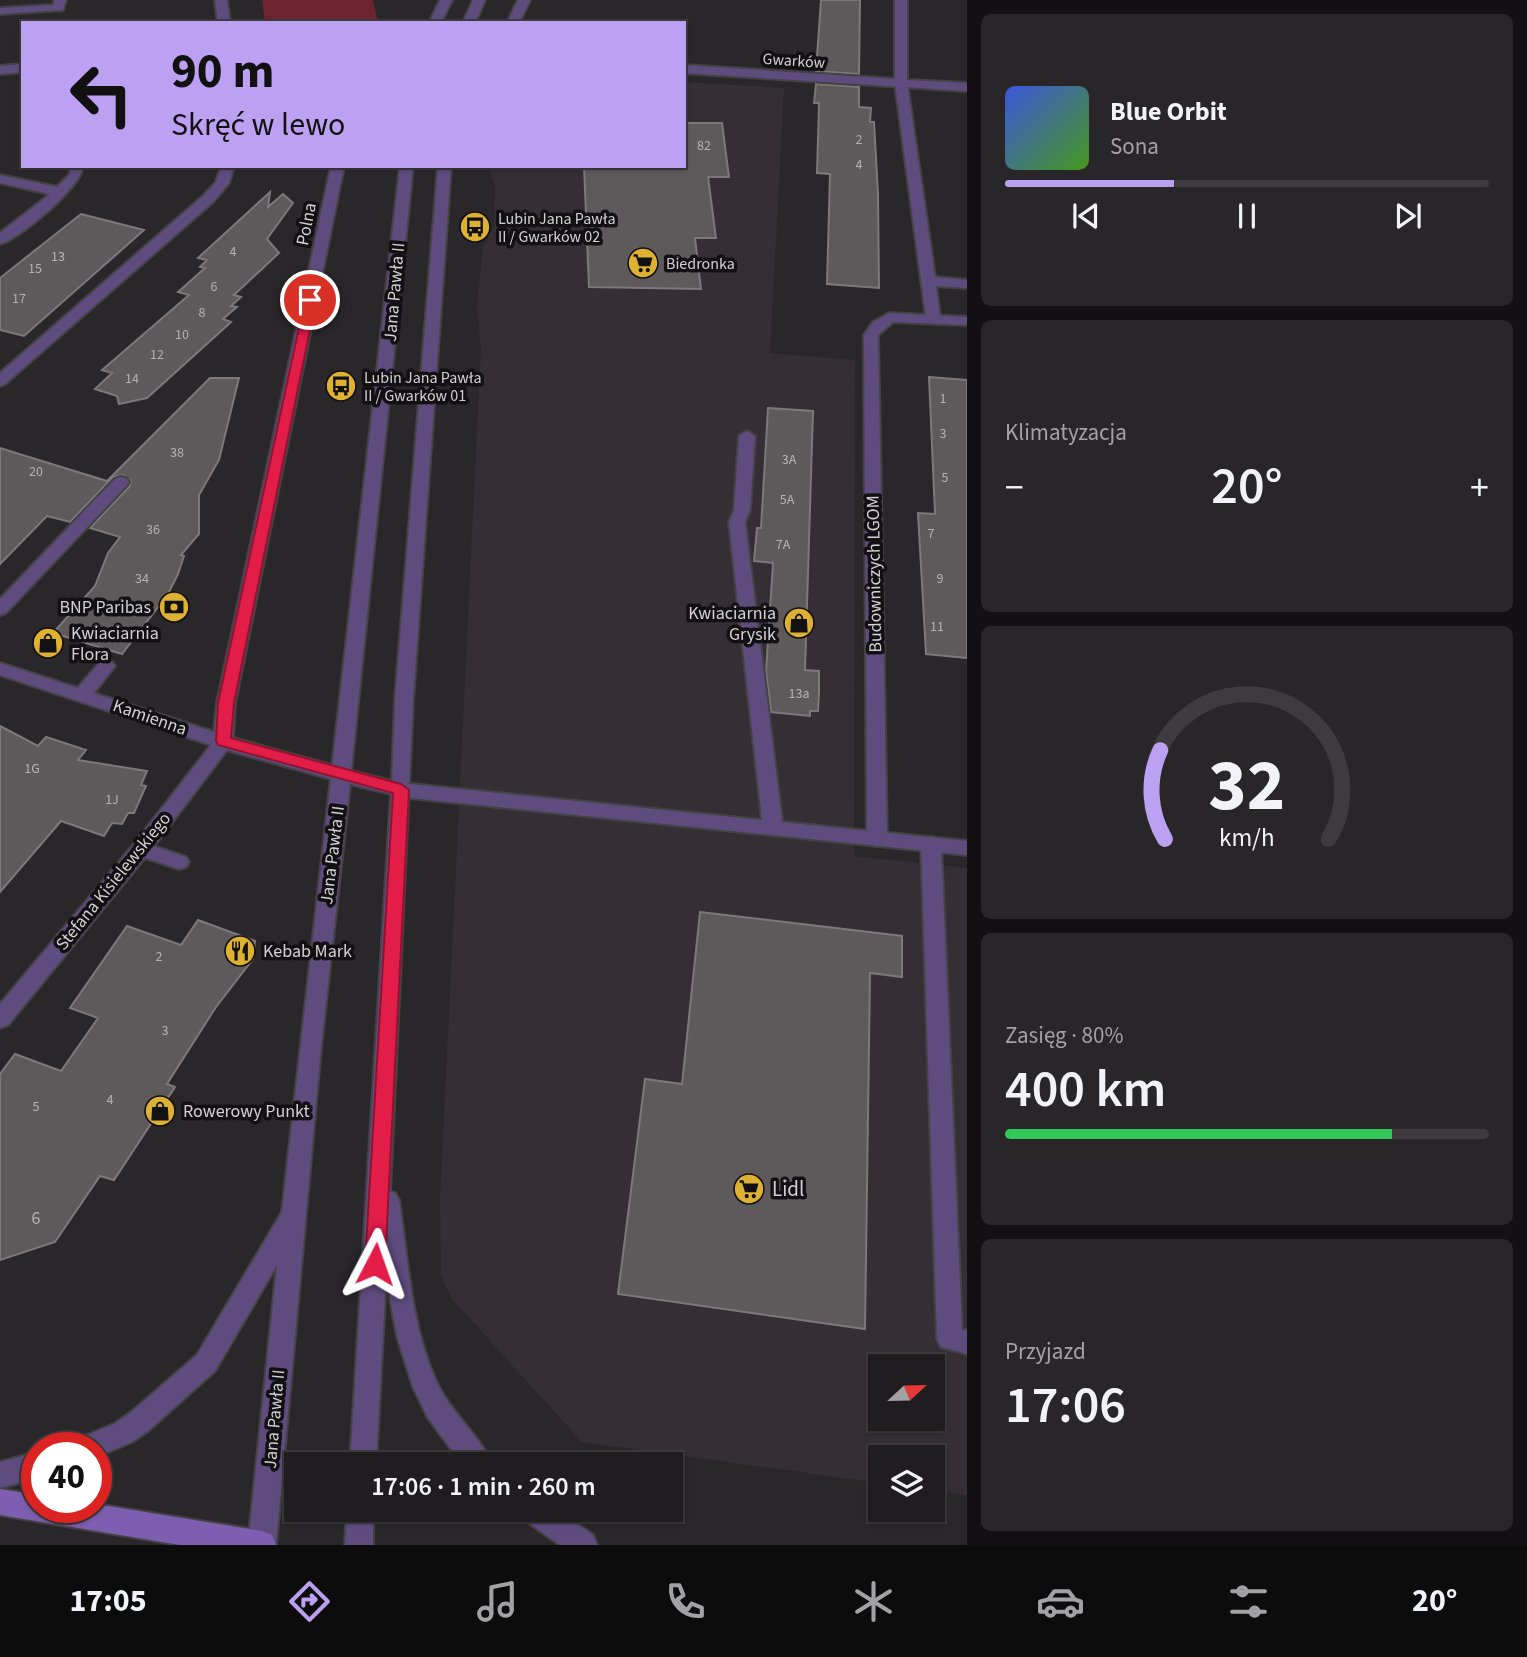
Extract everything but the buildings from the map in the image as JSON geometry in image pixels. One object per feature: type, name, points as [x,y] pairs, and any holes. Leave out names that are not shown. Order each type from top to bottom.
[{"type":"main road","points":[[0,1502],[262,1545]]},
{"type":"street","points":[[0,11],[59,8],[60,0]]},
{"type":"street","points":[[221,0],[223,21]]},
{"type":"street","points":[[436,21],[446,0]]},
{"type":"street","points":[[470,21],[479,0]]},
{"type":"street","points":[[514,21],[524,0]]},
{"type":"street","points":[[901,0],[901,83],[933,317]]},
{"type":"street","points":[[0,70],[21,68]]},
{"type":"street","name":"Gwarków","points":[[686,69],[967,87]]},
{"type":"street","points":[[0,240],[61,192],[76,175],[76,168]]},
{"type":"street","points":[[0,381],[208,199],[222,183],[227,168]]},
{"type":"street","name":"Polna","points":[[223,741],[226,703],[338,168]]},
{"type":"street","name":"Jana Pawła II","points":[[262,1545],[310,1047],[407,168]]},
{"type":"street","points":[[364,1452],[404,700],[445,168]]},
{"type":"street","points":[[0,179],[61,192]]},
{"type":"street","points":[[926,281],[967,284]]},
{"type":"street","points":[[890,317],[933,317],[967,321]]},
{"type":"street","name":"Budowniczych LGOM","points":[[877,839],[871,335],[878,324],[890,317]]},
{"type":"street","points":[[747,436],[742,510],[737,522],[773,828]]},
{"type":"street","points":[[0,609],[121,482]]},
{"type":"street","points":[[83,694],[106,666]]},
{"type":"street","name":"Kamienna","points":[[0,669],[223,741],[401,790]]},
{"type":"street","name":"Stefana Kisielewskiego","points":[[0,1019],[141,849],[223,741]]},
{"type":"street","points":[[401,790],[967,848]]},
{"type":"street","points":[[931,844],[950,1339],[967,1342]]},
{"type":"street","points":[[141,849],[179,862]]},
{"type":"street","points":[[381,1162],[402,1294],[416,1359],[436,1408],[469,1452]]},
{"type":"street","points":[[112,1438],[139,1422],[206,1363],[295,1212]]},
{"type":"street","points":[[0,1475],[21,1469]]},
{"type":"street","points":[[359,1545],[360,1522]]},
{"type":"street","points":[[550,1522],[583,1545]]},
{"type":"shaded area","points":[[262,0],[373,0],[378,21],[265,21]]},
{"type":"shaded area","points":[[686,82],[784,88],[770,353],[855,360],[854,856],[967,868],[967,1495],[945,1492],[945,1445],[868,1445],[868,1481],[683,1456],[683,1452],[655,1452],[582,1442],[451,1298],[441,1275],[440,1200],[481,348],[477,307],[483,246],[494,227],[495,185],[491,168],[686,168]]},
{"type":"place","name":"Lubin Jana Pawła II / Gwarków 02","points":[[475,227]]},
{"type":"place","name":"Biedronka","points":[[643,263]]},
{"type":"place","name":"Lubin Jana Pawła II / Gwarków 01","points":[[341,386]]},
{"type":"place","name":"BNP Paribas","points":[[174,607]]},
{"type":"place","name":"Kwiaciarnia Grysik","points":[[799,623]]},
{"type":"place","name":"Kwiaciarnia Flora","points":[[48,643]]},
{"type":"place","name":"Kebab Mark","points":[[240,951]]},
{"type":"place","name":"Rowerowy Punkt","points":[[160,1111]]},
{"type":"place","name":"Lidl","points":[[749,1189]]},
{"type":"route","points":[[310,300],[277,469],[226,703],[223,741],[401,790],[375,1264]]}]
